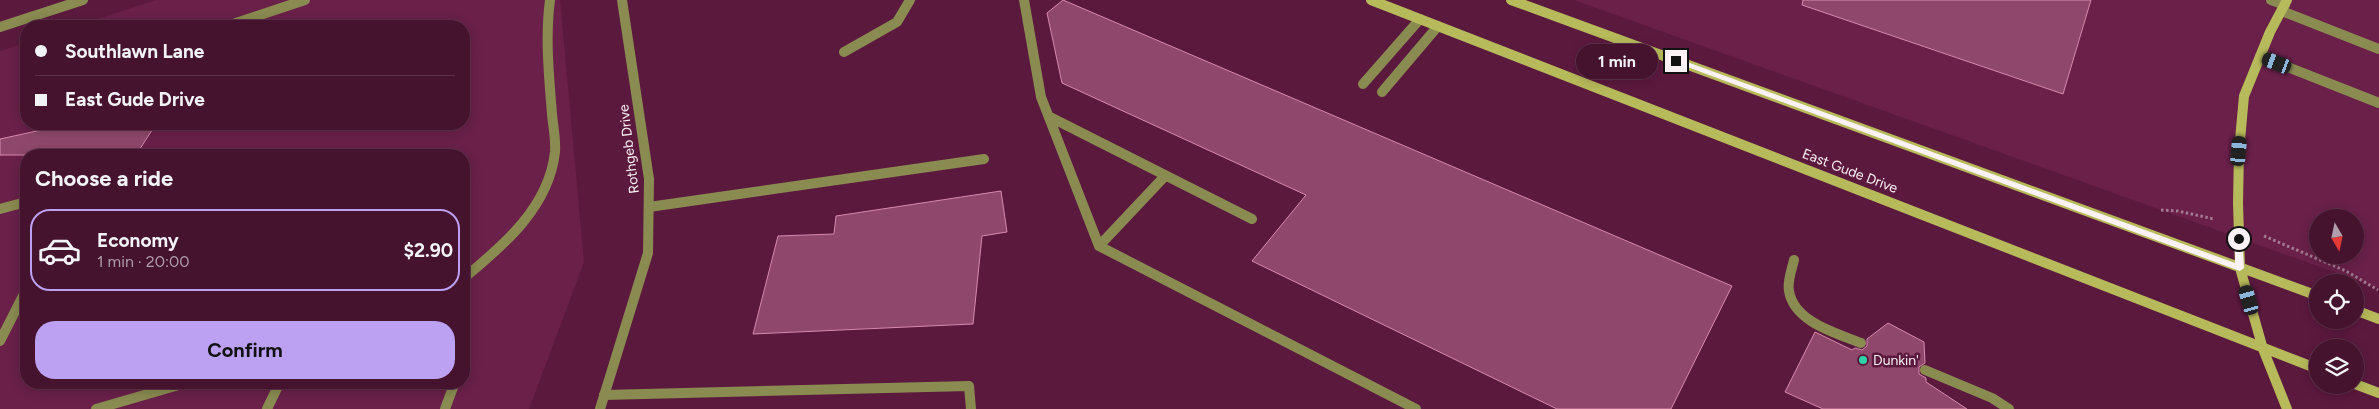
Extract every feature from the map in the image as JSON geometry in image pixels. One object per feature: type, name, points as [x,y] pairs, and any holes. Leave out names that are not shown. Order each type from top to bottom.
[{"type":"main road","name":"East Gude Drive","points":[[1371,0],[2309,366]]},
{"type":"main road","points":[[1511,0],[2309,293]]},
{"type":"main road","points":[[2284,5],[2244,96],[2239,151],[2240,268],[2263,348],[2287,409]]},
{"type":"main road","points":[[2364,313],[2379,319]]},
{"type":"main road","points":[[2364,387],[2379,393]]},
{"type":"street","points":[[22,20],[83,0]]},
{"type":"street","points":[[245,20],[305,0]]},
{"type":"street","points":[[470,273],[496,252],[536,206],[551,172],[555,152],[546,27],[550,0]]},
{"type":"street","name":"Rothgeb Drive","points":[[600,409],[648,253],[649,179],[622,0]]},
{"type":"street","points":[[844,52],[897,22],[910,0]]},
{"type":"street","points":[[1024,0],[1041,97],[1099,246],[1416,409]]},
{"type":"street","points":[[2271,0],[2379,49]]},
{"type":"street","points":[[1363,84],[1420,19]]},
{"type":"street","points":[[0,27],[20,20]]},
{"type":"street","points":[[1382,92],[1438,26]]},
{"type":"street","points":[[2260,56],[2379,103]]},
{"type":"street","points":[[1050,117],[1252,219]]},
{"type":"street","points":[[649,207],[984,158]]},
{"type":"street","points":[[1099,246],[1165,176]]},
{"type":"street","points":[[0,209],[20,204]]},
{"type":"street","points":[[1794,260],[1789,289],[1793,304],[1809,320],[1861,344]]},
{"type":"street","points":[[0,341],[20,302]]},
{"type":"street","points":[[1925,370],[1992,398],[2009,409]]},
{"type":"street","points":[[604,395],[969,386],[971,409]]},
{"type":"street","points":[[96,409],[165,389]]},
{"type":"street","points":[[267,409],[277,389]]},
{"type":"street","points":[[445,409],[452,389]]},
{"type":"path","points":[[2346,271],[2379,290]]},
{"type":"shaded area","points":[[156,0],[560,0],[584,262],[529,409],[0,409],[0,51],[20,45],[20,130],[470,130],[470,20],[94,20]]},
{"type":"shaded area","points":[[1574,0],[2379,0],[2379,288],[2364,283],[2364,274],[2340,274],[2312,264],[2364,264],[2364,209],[2309,209],[2309,263]]},
{"type":"building","points":[[1063,0],[1732,286],[1671,409],[1557,409],[1252,261],[1306,195],[1062,83],[1047,13]]},
{"type":"building","points":[[1803,0],[2091,0],[2063,94],[1802,5]]},
{"type":"building","points":[[41,130],[152,130],[140,149],[20,149],[20,155],[0,155],[0,139]]},
{"type":"building","points":[[1001,191],[1007,232],[982,236],[973,324],[753,334],[778,236],[834,234],[836,216]]},
{"type":"building","name":"Dunkin'","points":[[1888,323],[1924,342],[1925,363],[1919,367],[1919,374],[1926,378],[1926,382],[1967,409],[1823,409],[1785,392],[1815,332],[1852,350],[1855,348],[1862,350],[1867,346],[1867,339]]},
{"type":"place","name":"Dunkin'","points":[[1863,360]]},
{"type":"route","points":[[1676,61],[2240,268],[2239,239]]}]
